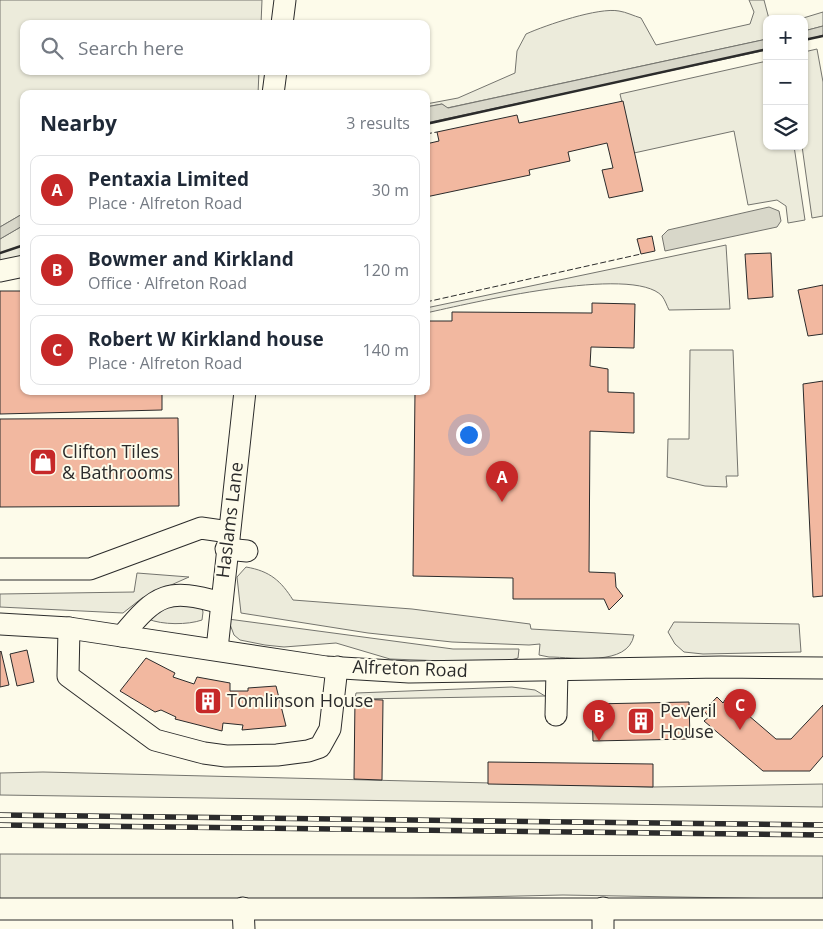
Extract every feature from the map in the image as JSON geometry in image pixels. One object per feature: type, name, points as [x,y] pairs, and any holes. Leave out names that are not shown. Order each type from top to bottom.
[{"type":"street","points":[[282,20],[285,0]]},
{"type":"street","points":[[274,90],[275,75]]},
{"type":"street","points":[[0,271],[20,267]]},
{"type":"street","name":"Haslams Lane","points":[[217,649],[227,540],[245,395]]},
{"type":"street","points":[[0,569],[90,569],[201,528],[247,551]]},
{"type":"street","points":[[122,636],[138,617],[159,600],[176,594],[221,603]]},
{"type":"street","name":"Alfreton Road","points":[[0,624],[68,628],[337,667],[409,672],[721,667],[823,668]]},
{"type":"street","points":[[68,628],[68,676],[155,740],[204,753],[226,756],[277,755],[308,751],[320,747],[330,729],[337,667]]},
{"type":"street","points":[[556,715],[557,670]]},
{"type":"street","points":[[0,909],[244,919],[603,908],[823,909]]},
{"type":"street","points":[[603,908],[603,929]]},
{"type":"shaded area","points":[[0,0],[262,0],[261,20],[20,20],[20,75],[259,75],[258,90],[20,90],[20,215],[0,227]]},
{"type":"shaded area","points":[[749,0],[764,0],[768,15],[763,15],[763,40],[447,108],[442,104],[430,106],[430,103],[458,98],[515,73],[517,51],[526,34],[586,14],[610,10],[641,18],[656,45],[750,24],[754,12]]},
{"type":"shaded area","points":[[823,12],[823,26],[808,30],[808,17]]},
{"type":"shaded area","points":[[823,26],[823,35],[808,40],[808,30]]},
{"type":"shaded area","points":[[763,40],[763,51],[430,122],[430,106],[442,104],[448,108]]},
{"type":"shaded area","points":[[817,49],[823,82],[823,216],[812,218],[803,150],[808,150],[808,51]]},
{"type":"shaded area","points":[[763,62],[763,150],[795,150],[805,220],[788,223],[786,206],[777,200],[748,205],[734,131],[634,153],[620,94]]},
{"type":"shaded area","points":[[769,207],[779,211],[781,221],[777,227],[665,251],[662,236],[668,230]]},
{"type":"shaded area","points":[[20,215],[20,227],[0,239],[0,227]]},
{"type":"shaded area","points":[[20,227],[20,256],[0,262],[0,239]]},
{"type":"shaded area","points":[[726,245],[730,309],[669,310],[662,296],[645,287],[619,284],[548,289],[430,312],[430,307]]},
{"type":"shaded area","points":[[690,350],[733,350],[738,476],[726,476],[727,487],[705,486],[667,477],[668,439],[689,439]]},
{"type":"shaded area","points":[[246,567],[262,571],[274,578],[284,587],[293,600],[412,609],[530,624],[531,629],[634,635],[630,645],[622,652],[611,656],[599,658],[549,657],[539,655],[540,644],[452,642],[368,633],[241,613],[237,577]]},
{"type":"shaded area","points":[[137,573],[189,577],[142,598],[123,613],[0,607],[0,594],[134,592]]},
{"type":"shaded area","points":[[167,603],[201,605],[203,612],[202,620],[175,624],[148,619]]},
{"type":"shaded area","points":[[228,619],[453,649],[519,649],[518,658],[501,663],[390,659],[336,643],[284,647],[265,645],[240,640],[234,635]]},
{"type":"shaded area","points":[[674,622],[799,624],[801,652],[703,654],[684,652],[675,644],[668,632]]},
{"type":"shaded area","points":[[512,687],[535,690],[545,696],[355,699],[356,693]]},
{"type":"shaded area","points":[[43,772],[653,787],[823,784],[823,807],[0,795],[0,773]]},
{"type":"shaded area","points":[[0,854],[823,856],[823,902],[791,899],[563,895],[0,908]]},
{"type":"building","points":[[623,101],[643,191],[609,198],[602,170],[613,168],[607,143],[568,152],[570,161],[529,170],[530,175],[430,196],[430,143],[439,141],[437,132],[517,115],[519,123]]},
{"type":"building","points":[[652,236],[655,251],[641,254],[637,239]]},
{"type":"building","points":[[771,253],[773,297],[748,299],[745,254]]},
{"type":"building","points":[[823,285],[823,334],[808,336],[798,290]]},
{"type":"building","points":[[0,291],[20,291],[20,395],[162,395],[162,410],[0,414]]},
{"type":"building","points":[[592,303],[635,304],[634,348],[591,347],[590,366],[608,369],[608,392],[634,393],[634,433],[590,431],[589,572],[615,573],[616,587],[623,596],[609,610],[604,599],[513,599],[513,578],[413,576],[415,395],[430,395],[430,321],[452,321],[452,312],[592,313]]},
{"type":"building","points":[[823,381],[823,596],[813,597],[803,384]]},
{"type":"building","points":[[178,418],[179,506],[0,507],[0,419]]},
{"type":"building","points":[[27,650],[34,682],[17,686],[10,654]]},
{"type":"building","points":[[0,652],[9,685],[0,687]]},
{"type":"building","name":"Tomlinson House","points":[[146,658],[175,673],[173,677],[194,684],[197,677],[230,683],[230,691],[248,691],[248,688],[276,686],[286,726],[242,730],[243,725],[223,723],[222,731],[175,719],[176,717],[161,710],[155,712],[120,691]]},
{"type":"building","points":[[717,697],[723,703],[727,697],[776,739],[791,739],[823,705],[823,756],[810,771],[763,771],[704,721],[709,717],[704,711]]},
{"type":"building","points":[[355,699],[383,700],[382,780],[354,779]]},
{"type":"building","name":"Peveril House","points":[[689,702],[690,739],[593,741],[592,704]]},
{"type":"building","points":[[488,762],[653,764],[653,787],[488,784]]},
{"type":"railway","points":[[0,815],[823,825]]},
{"type":"railway","points":[[0,825],[823,835]]},
{"type":"fence","points":[[430,133],[437,132]]},
{"type":"fence","points":[[430,301],[641,254]]},
{"type":"wall","points":[[808,39],[823,36]]},
{"type":"wall","points":[[430,123],[763,50]]},
{"type":"wall","points":[[0,253],[20,246]]},
{"type":"place","name":"Clifton Tiles & Bathrooms","points":[[43,462]]},
{"type":"place","name":"Pentaxia Limited","points":[[502,502]]},
{"type":"place","name":"Tomlinson House","points":[[208,701]]},
{"type":"place","name":"Peveril House","points":[[641,721]]},
{"type":"place","name":"Robert W Kirkland house","points":[[740,730]]},
{"type":"place","name":"Bowmer and Kirkland","points":[[599,741]]}]
